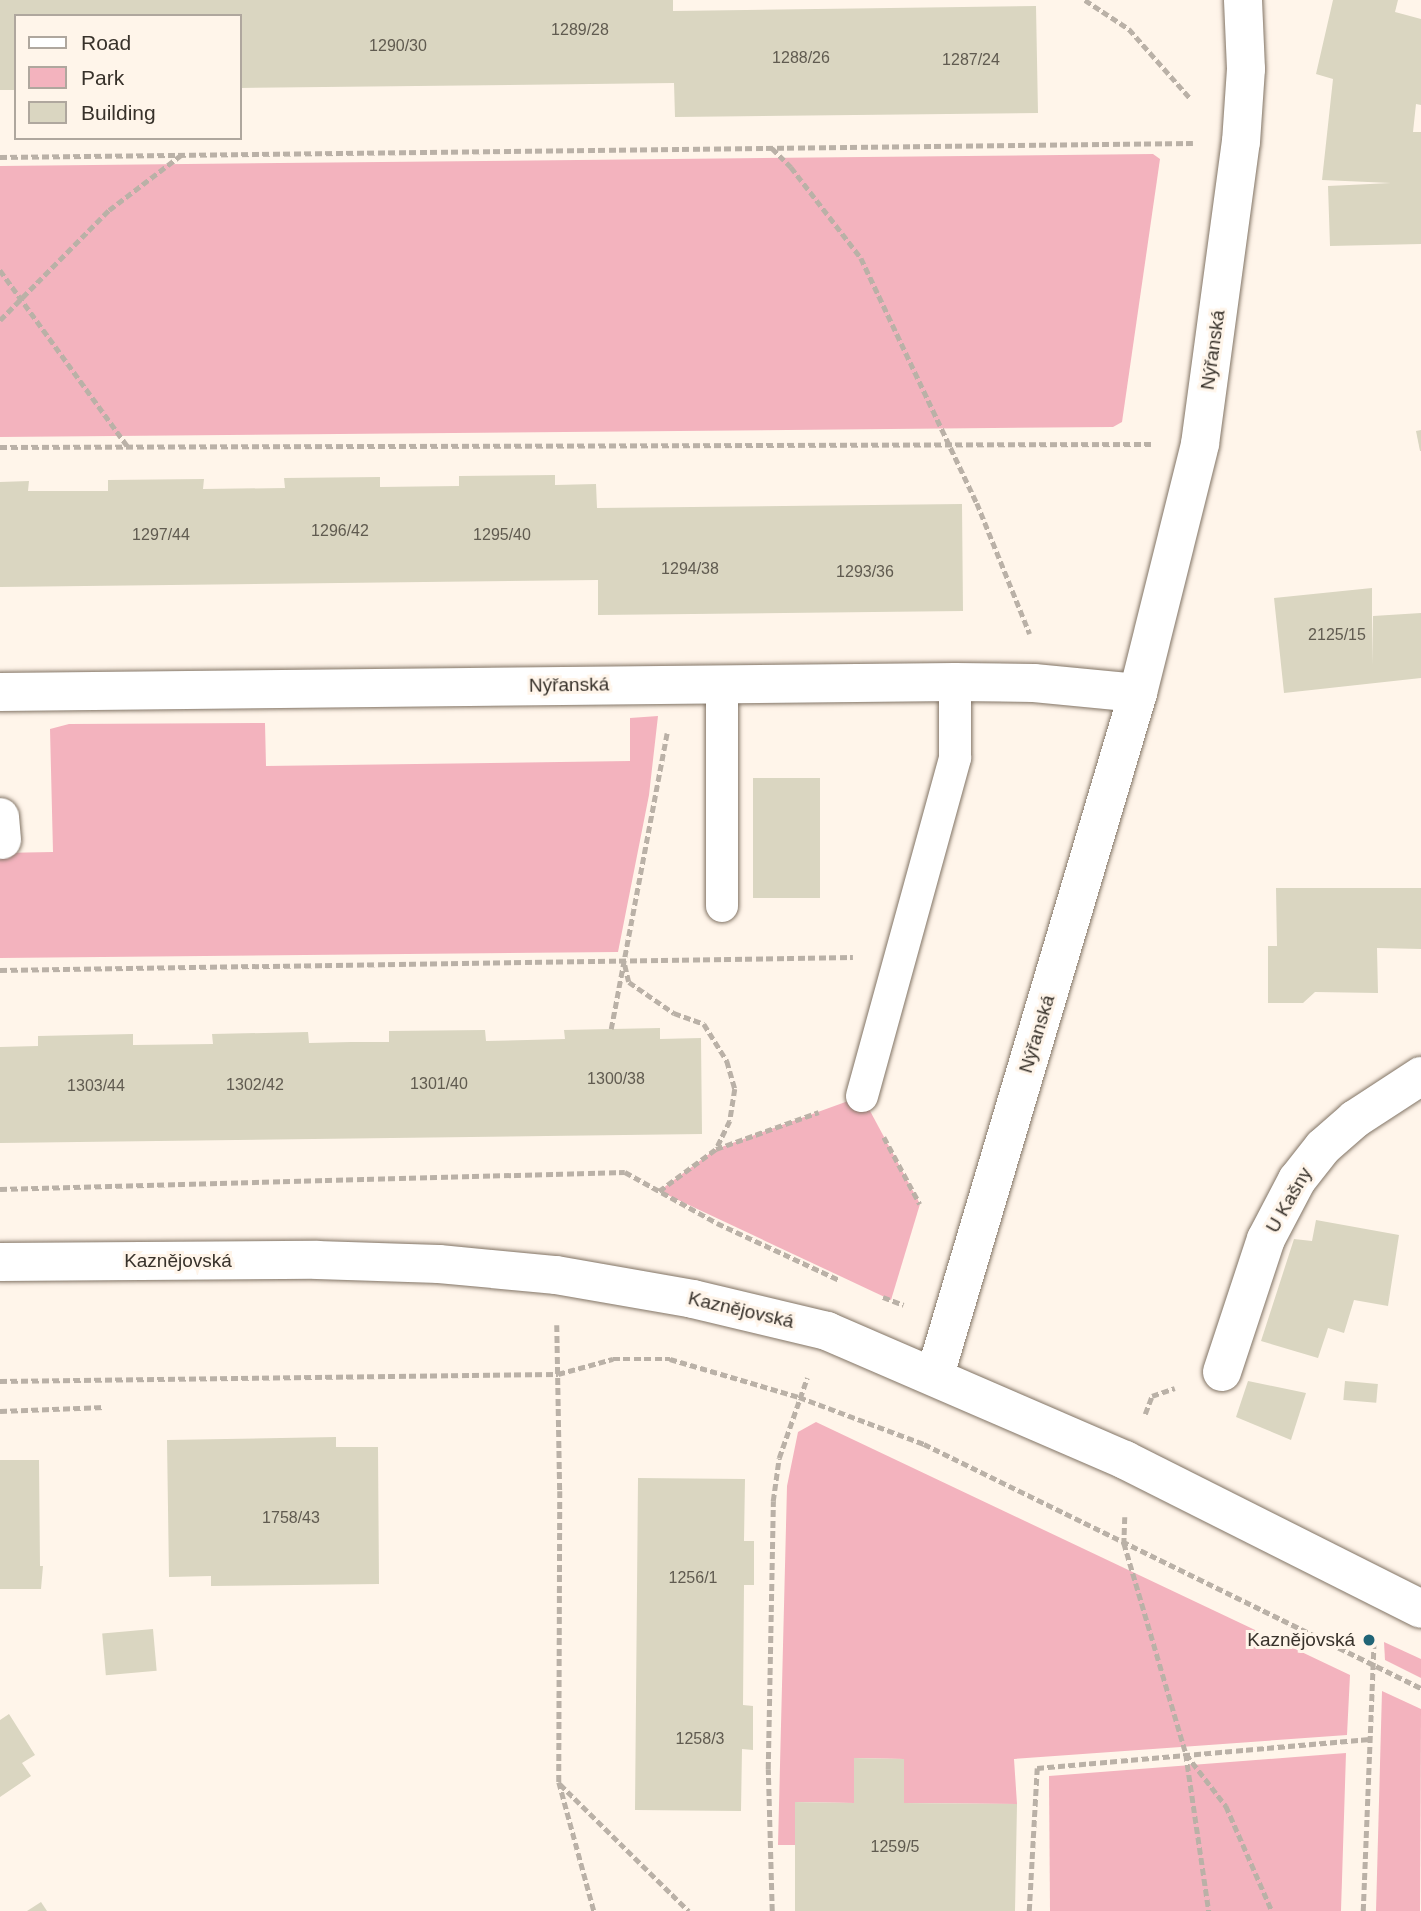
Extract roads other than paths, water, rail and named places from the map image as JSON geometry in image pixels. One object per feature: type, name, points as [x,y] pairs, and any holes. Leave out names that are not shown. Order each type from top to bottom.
[{"type":"street","name":"Nýřanská","points":[[935,1375],[1138,693],[1200,444],[1241,142],[1246,69],[1244,0]]},
{"type":"street","name":"Nýřanská","points":[[0,692],[955,682],[1034,683],[1138,693]]},
{"type":"street","name":"U Kašny","points":[[1222,1372],[1266,1239],[1297,1180],[1323,1147],[1355,1119],[1421,1076]]},
{"type":"street","name":"Kaznějovská","points":[[0,1262],[317,1260],[439,1264],[556,1275],[679,1296],[827,1331],[935,1375],[1125,1460],[1421,1609]]},
{"type":"lane","points":[[862,1096],[955,758],[955,682]]},
{"type":"lane","points":[[722,684],[722,906]]},
{"type":"place","name":"Kaznějovská","points":[[1369,1640]]}]
